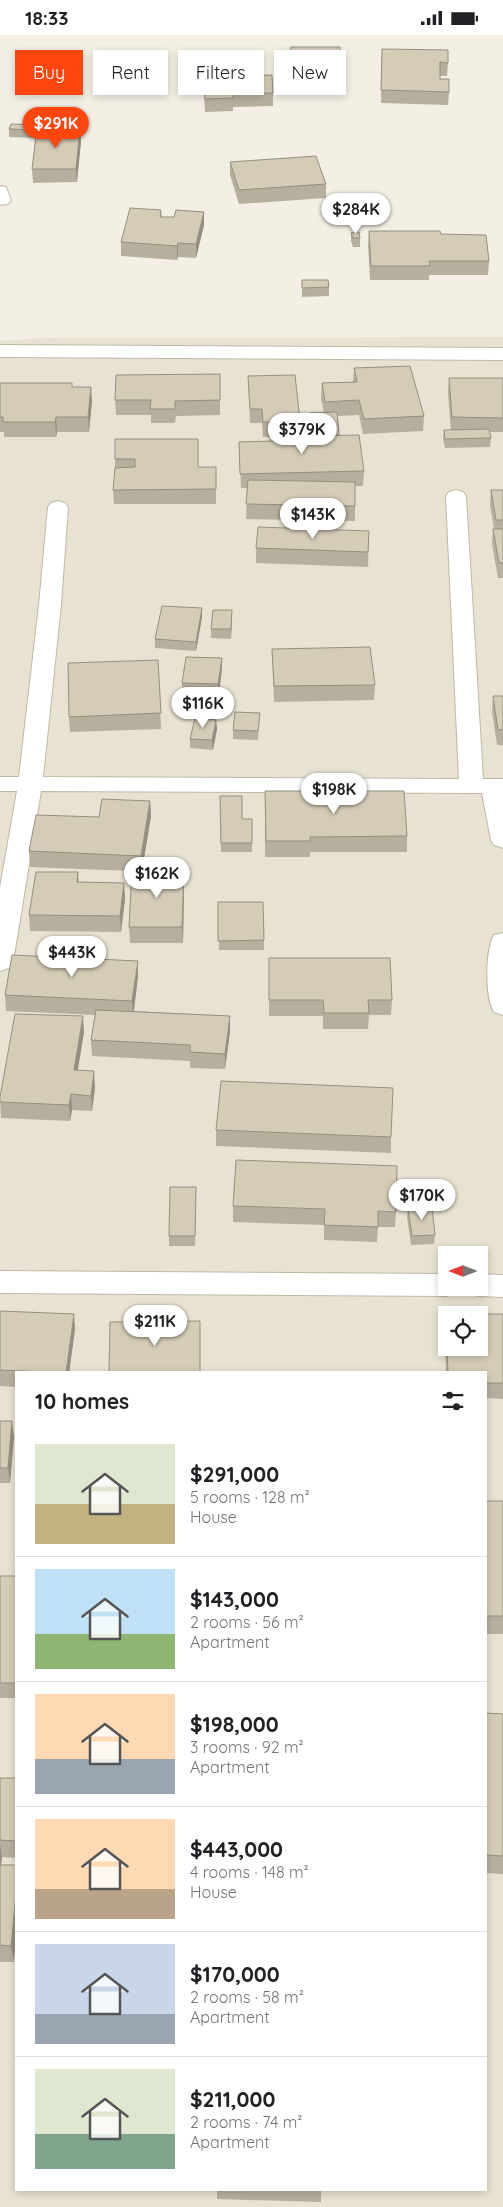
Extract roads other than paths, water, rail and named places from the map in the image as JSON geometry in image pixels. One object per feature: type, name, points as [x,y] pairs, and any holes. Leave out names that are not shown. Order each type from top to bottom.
[{"type":"street","points":[[0,351],[503,354]]},
{"type":"street","points":[[456,496],[489,786],[503,841]]},
{"type":"street","points":[[0,962],[30,784],[50,605],[58,507]]},
{"type":"street","points":[[0,784],[489,786]]},
{"type":"street","points":[[503,941],[500,967],[503,1006]]},
{"type":"street","points":[[0,1282],[438,1285]]},
{"type":"street","points":[[488,1285],[503,1286]]}]
